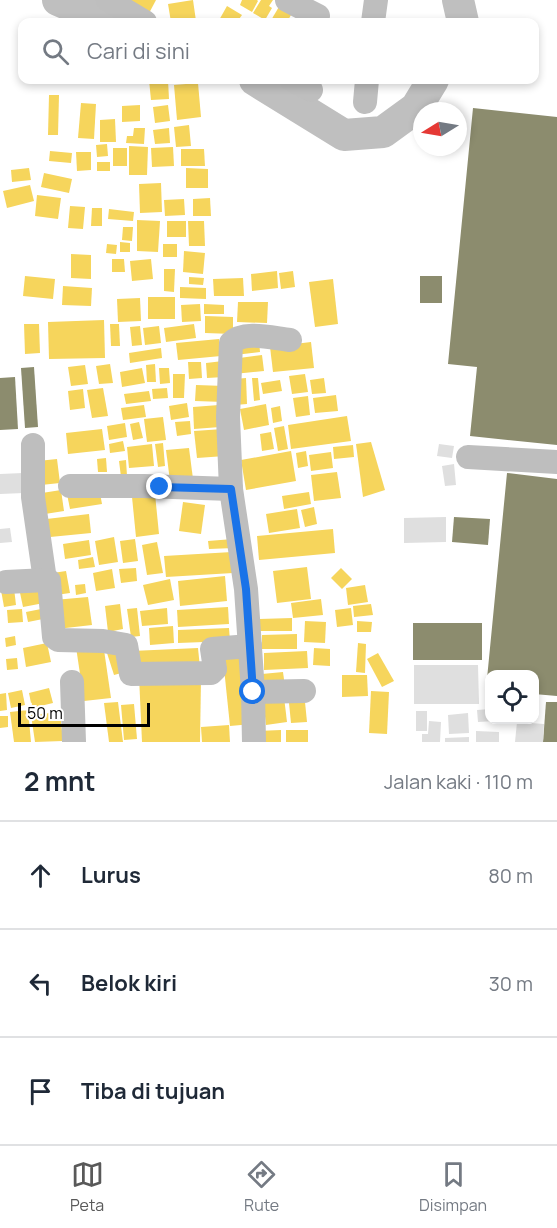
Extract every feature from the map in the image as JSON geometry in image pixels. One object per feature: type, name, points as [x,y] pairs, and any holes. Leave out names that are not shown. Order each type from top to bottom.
[{"type":"street","points":[[108,0],[138,18]]},
{"type":"street","points":[[288,0],[318,16]]},
{"type":"street","points":[[374,18],[376,0]]},
{"type":"street","points":[[254,742],[246,589],[231,489],[228,417],[231,343],[245,336],[290,340]]},
{"type":"street","points":[[33,445],[33,497],[45,580]]},
{"type":"street","points":[[468,457],[557,462]]},
{"type":"street","points":[[70,486],[231,489]]},
{"type":"street","points":[[6,582],[49,581],[54,638],[126,645],[131,674],[210,673],[215,669],[212,649],[250,646]]},
{"type":"street","points":[[72,682],[74,742]]},
{"type":"street","points":[[253,692],[304,691]]},
{"type":"building: Hunian","points":[[119,0],[156,0],[147,17]]},
{"type":"building: Hunian","points":[[193,0],[196,18],[170,18],[168,4]]},
{"type":"building: Hunian","points":[[242,0],[258,1],[252,12],[240,5]]},
{"type":"building: Hunian","points":[[261,0],[273,0],[269,6],[272,8],[266,18],[253,13]]},
{"type":"building: Hunian","points":[[280,5],[291,15],[289,18],[272,18]]},
{"type":"building: Hunian","points":[[227,6],[242,15],[240,18],[220,18]]},
{"type":"building: Hunian","points":[[149,84],[168,84],[169,99],[151,100]]},
{"type":"building: Hunian","points":[[198,84],[201,117],[177,120],[174,85]]},
{"type":"building: Hunian","points":[[49,95],[59,95],[58,135],[48,135]]},
{"type":"building: Hunian","points":[[81,103],[96,104],[94,139],[78,138]]},
{"type":"building: Hunian","points":[[140,105],[140,121],[122,122],[122,106]]},
{"type":"building: Hunian","points":[[168,105],[170,121],[155,123],[153,107]]},
{"type":"building: Hunian","points":[[115,119],[116,142],[100,142],[100,120]]},
{"type":"building: Hunian","points":[[189,125],[191,146],[176,147],[174,127]]},
{"type":"building: Hunian","points":[[134,128],[145,128],[144,144],[126,143],[127,136],[133,136]]},
{"type":"building: Hunian","points":[[169,128],[170,143],[155,144],[153,130]]},
{"type":"building: Hunian","points":[[107,144],[108,156],[97,157],[96,145]]},
{"type":"building: Hunian","points":[[129,146],[148,147],[147,175],[129,175]]},
{"type":"building: Hunian","points":[[173,147],[174,166],[152,167],[151,148]]},
{"type":"building: Hunian","points":[[113,148],[127,148],[127,166],[113,166]]},
{"type":"building: Hunian","points":[[181,149],[204,149],[205,166],[181,166]]},
{"type":"building: Hunian","points":[[50,151],[72,153],[71,163],[49,161]]},
{"type":"building: Hunian","points":[[76,152],[91,152],[91,170],[77,171]]},
{"type":"building: Hunian","points":[[97,162],[110,162],[110,171],[97,171]]},
{"type":"building: Hunian","points":[[29,168],[31,180],[12,182],[11,170]]},
{"type":"building: Hunian","points":[[186,168],[208,169],[208,188],[186,188]]},
{"type":"building: Hunian","points":[[44,173],[72,179],[69,193],[41,187]]},
{"type":"building: Hunian","points":[[161,183],[162,212],[140,213],[139,184]]},
{"type":"building: Hunian","points":[[30,185],[34,201],[7,208],[3,191]]},
{"type":"building: Hunian","points":[[37,195],[61,198],[58,219],[35,216]]},
{"type":"building: Hunian","points":[[210,198],[211,216],[193,216],[193,199]]},
{"type":"building: Hunian","points":[[184,199],[185,215],[165,216],[164,200]]},
{"type":"building: Hunian","points":[[70,206],[85,207],[83,229],[68,228]]},
{"type":"building: Hunian","points":[[92,208],[102,208],[102,226],[91,226]]},
{"type":"building: Hunian","points":[[109,209],[134,212],[133,221],[108,219]]},
{"type":"building: Hunian","points":[[137,220],[160,221],[158,252],[137,251]]},
{"type":"building: Hunian","points":[[167,221],[186,221],[186,237],[167,237]]},
{"type":"building: Hunian","points":[[188,221],[204,221],[205,246],[189,246]]},
{"type":"building: Hunian","points":[[123,227],[133,227],[132,241],[122,240]]},
{"type":"building: Hunian","points":[[120,242],[130,243],[130,252],[120,252]]},
{"type":"building: Hunian","points":[[107,244],[117,245],[116,254],[106,253]]},
{"type":"building: Hunian","points":[[163,244],[177,244],[177,257],[163,257]]},
{"type":"building: Hunian","points":[[184,251],[205,253],[203,274],[183,272]]},
{"type":"building: Hunian","points":[[71,254],[91,255],[91,279],[71,278]]},
{"type":"building: Hunian","points":[[112,259],[124,259],[125,272],[112,272]]},
{"type":"building: Hunian","points":[[151,259],[153,279],[132,281],[130,261]]},
{"type":"building: Hunian","points":[[164,269],[175,269],[174,292],[164,291]]},
{"type":"building: Hunian","points":[[277,271],[278,288],[252,291],[251,274]]},
{"type":"building: Hunian","points":[[293,271],[295,287],[281,289],[279,273]]},
{"type":"building: Hunian","points":[[25,276],[55,279],[53,299],[23,296]]},
{"type":"building: Hunian","points":[[189,277],[204,278],[203,285],[189,284]]},
{"type":"building: Hunian","points":[[243,278],[244,296],[214,296],[213,279]]},
{"type":"building: Hunian","points":[[333,279],[338,324],[315,327],[309,282]]},
{"type":"building: Hunian","points":[[63,286],[92,288],[91,306],[62,305]]},
{"type":"building: Hunian","points":[[180,287],[206,288],[206,299],[180,298]]},
{"type":"building: Hunian","points":[[148,297],[175,297],[175,319],[148,319]]},
{"type":"building: Hunian","points":[[140,298],[141,321],[118,322],[117,299]]},
{"type":"building: Hunian","points":[[238,302],[268,302],[267,323],[237,322]]},
{"type":"building: Hunian","points":[[200,304],[201,321],[182,322],[181,305]]},
{"type":"building: Hunian","points":[[204,304],[224,305],[224,314],[204,314]]},
{"type":"building: Hunian","points":[[205,316],[233,317],[233,334],[205,333]]},
{"type":"building: Hunian","points":[[104,320],[105,358],[49,359],[48,322]]},
{"type":"building: Hunian","points":[[24,324],[39,324],[40,353],[25,354]]},
{"type":"building: Hunian","points":[[110,324],[119,324],[120,346],[111,346]]},
{"type":"building: Hunian","points":[[194,324],[196,338],[166,342],[164,328]]},
{"type":"building: Hunian","points":[[140,326],[142,345],[132,346],[130,327]]},
{"type":"building: Hunian","points":[[159,326],[161,343],[145,345],[143,328]]},
{"type":"building: Hunian","points":[[219,339],[221,356],[178,360],[176,343]]},
{"type":"building: Hunian","points":[[259,341],[260,352],[235,355],[234,345]]},
{"type":"building: Hunian","points":[[311,342],[314,368],[273,372],[270,347]]},
{"type":"building: Hunian","points":[[161,348],[162,358],[130,363],[129,353]]},
{"type":"building: Hunian","points":[[262,355],[264,371],[234,374],[232,359]]},
{"type":"building: Hunian","points":[[223,361],[224,377],[207,378],[206,363]]},
{"type":"building: Hunian","points":[[188,362],[201,362],[202,378],[189,379]]},
{"type":"building: Hunian","points":[[110,364],[113,383],[99,384],[96,366]]},
{"type":"building: Hunian","points":[[155,364],[156,382],[147,382],[146,365]]},
{"type":"building: Hunian","points":[[85,365],[88,384],[71,386],[68,367]]},
{"type":"building: Hunian","points":[[142,368],[145,383],[122,387],[120,372]]},
{"type":"building: Hunian","points":[[159,368],[169,368],[170,383],[160,384]]},
{"type":"building: Hunian","points":[[173,374],[185,374],[184,398],[173,398]]},
{"type":"building: Hunian","points":[[305,374],[308,392],[292,394],[289,376]]},
{"type":"building: Hunian","points":[[246,378],[247,404],[235,405],[234,379]]},
{"type":"building: Hunian","points":[[252,378],[258,378],[260,400],[254,401]]},
{"type":"building: Hunian","points":[[324,378],[326,393],[312,394],[310,380]]},
{"type":"building: Hunian","points":[[280,380],[282,391],[263,394],[261,383]]},
{"type":"building: Hunian","points":[[196,385],[225,386],[224,402],[195,401]]},
{"type":"building: Hunian","points":[[103,388],[108,416],[92,418],[87,390]]},
{"type":"building: Hunian","points":[[167,388],[168,398],[153,399],[152,389]]},
{"type":"building: Hunian","points":[[83,389],[85,408],[70,410],[68,391]]},
{"type":"building: Hunian","points":[[149,391],[151,401],[126,404],[124,394]]},
{"type":"building: Hunian","points":[[336,395],[338,411],[315,413],[313,398]]},
{"type":"building: Hunian","points":[[308,396],[310,415],[296,417],[293,398]]},
{"type":"building: Hunian","points":[[187,403],[189,417],[171,420],[169,406]]},
{"type":"building: Hunian","points":[[266,404],[269,425],[244,430],[240,409]]},
{"type":"building: Hunian","points":[[144,405],[146,417],[123,420],[121,408]]},
{"type":"building: Hunian","points":[[219,405],[220,427],[194,429],[193,407]]},
{"type":"building: Hunian","points":[[280,406],[282,421],[273,423],[271,408]]},
{"type":"building: Hunian","points":[[347,416],[351,441],[291,449],[288,425]]},
{"type":"building: Hunian","points":[[163,417],[166,440],[147,442],[144,419]]},
{"type":"building: Hunian","points":[[190,421],[191,434],[177,436],[175,422]]},
{"type":"building: Hunian","points":[[139,422],[143,438],[133,440],[130,424]]},
{"type":"building: Hunian","points":[[125,423],[127,437],[109,440],[107,426]]},
{"type":"building: Hunian","points":[[284,426],[288,449],[278,451],[274,428]]},
{"type":"building: Hunian","points":[[102,429],[105,450],[68,454],[66,433]]},
{"type":"building: Hunian","points":[[223,429],[225,456],[197,458],[194,431]]},
{"type":"building: Hunian","points":[[271,432],[274,449],[262,451],[260,434]]},
{"type":"building: Hunian","points":[[123,441],[125,451],[110,453],[109,444]]},
{"type":"building: Hunian","points":[[371,442],[385,490],[363,497],[356,444]]},
{"type":"building: Hunian","points":[[163,443],[165,466],[158,467],[155,444]]},
{"type":"building: Hunian","points":[[152,444],[154,466],[129,468],[127,447]]},
{"type":"building: Hunian","points":[[353,445],[354,457],[334,459],[333,447]]},
{"type":"building: Hunian","points":[[189,448],[193,479],[170,481],[166,450]]},
{"type":"building: Hunian","points":[[291,451],[296,481],[246,490],[241,460]]},
{"type":"building: Hunian","points":[[306,451],[308,466],[298,468],[296,453]]},
{"type":"building: Hunian","points":[[331,452],[333,468],[311,471],[309,455]]},
{"type":"building: Hunian","points":[[106,458],[107,472],[98,472],[97,459]]},
{"type":"building: Hunian","points":[[57,459],[60,483],[41,485],[38,461]]},
{"type":"building: Hunian","points":[[126,460],[127,476],[121,477],[119,461]]},
{"type":"building: Hunian","points":[[337,472],[341,498],[314,501],[311,475]]},
{"type":"building: Hunian","points":[[99,488],[102,504],[70,509],[67,494]]},
{"type":"building: Hunian","points":[[61,490],[64,511],[45,514],[42,493]]},
{"type":"building: Hunian","points":[[309,492],[311,504],[284,509],[282,496]]},
{"type":"building: Hunian","points":[[155,494],[159,534],[136,537],[132,497]]},
{"type":"building: Hunian","points":[[183,502],[205,505],[201,534],[179,531]]},
{"type":"building: Hunian","points":[[314,507],[317,524],[305,527],[301,510]]},
{"type":"building: Hunian","points":[[297,509],[300,528],[269,533],[266,514]]},
{"type":"building: Hunian","points":[[89,514],[91,533],[40,538],[38,520]]},
{"type":"building: Hunian","points":[[333,529],[335,553],[259,560],[257,536]]},
{"type":"building: Hunian","points":[[114,537],[118,562],[99,565],[95,541]]},
{"type":"building: Hunian","points":[[135,539],[138,561],[123,563],[120,541]]},
{"type":"building: Hunian","points":[[233,539],[234,548],[209,549],[208,541]]},
{"type":"building: Hunian","points":[[89,540],[91,555],[65,559],[63,544]]},
{"type":"building: Hunian","points":[[157,542],[163,573],[147,575],[142,545]]},
{"type":"building: Hunian","points":[[232,552],[233,573],[166,577],[164,556]]},
{"type":"building: Hunian","points":[[93,557],[95,567],[79,569],[78,560]]},
{"type":"building: Hunian","points":[[307,567],[311,599],[277,603],[273,571]]},
{"type":"building: Hunian","points":[[136,568],[137,581],[121,583],[119,569]]},
{"type":"building: Hunian","points":[[341,568],[352,579],[342,589],[331,578]]},
{"type":"building: Hunian","points":[[112,569],[115,588],[96,591],[93,573]]},
{"type":"building: Hunian","points":[[66,571],[70,593],[56,595],[53,573]]},
{"type":"building: Hunian","points":[[225,576],[227,601],[180,606],[178,581]]},
{"type":"building: Hunian","points":[[170,579],[174,600],[148,605],[143,585]]},
{"type":"building: Hunian","points":[[40,584],[44,603],[23,607],[19,588]]},
{"type":"building: Hunian","points":[[85,584],[86,593],[76,595],[75,585]]},
{"type":"building: Hunian","points":[[365,585],[368,602],[348,605],[346,588]]},
{"type":"building: Hunian","points":[[14,588],[16,605],[4,607],[1,590]]},
{"type":"building: Hunian","points":[[88,597],[92,625],[57,629],[54,600]]},
{"type":"building: Hunian","points":[[321,599],[323,615],[293,618],[291,603]]},
{"type":"building: Hunian","points":[[120,604],[123,629],[108,632],[105,606]]},
{"type":"building: Hunian","points":[[371,604],[373,615],[354,617],[353,606]]},
{"type":"building: Hunian","points":[[228,607],[229,624],[178,627],[177,610]]},
{"type":"building: Hunian","points":[[137,608],[140,636],[131,637],[127,609]]},
{"type":"building: Hunian","points":[[167,608],[168,624],[142,626],[140,611]]},
{"type":"building: Hunian","points":[[351,608],[353,625],[337,627],[335,610]]},
{"type":"building: Hunian","points":[[22,609],[23,622],[8,623],[7,610]]},
{"type":"building: Hunian","points":[[41,609],[43,619],[28,622],[26,612]]},
{"type":"building: Hunian","points":[[292,618],[292,631],[260,631],[259,619]]},
{"type":"building: Hunian","points":[[305,621],[326,622],[325,643],[304,642]]},
{"type":"building: Hunian","points":[[357,621],[372,622],[371,632],[357,632]]},
{"type":"building: Hunian","points":[[173,626],[174,643],[150,645],[149,628]]},
{"type":"building: Hunian","points":[[229,628],[230,641],[178,643],[178,630]]},
{"type":"building: Hunian","points":[[297,634],[297,649],[262,649],[262,635]]},
{"type":"building: Hunian","points":[[15,636],[16,645],[6,647],[5,638]]},
{"type":"building: Hunian","points":[[47,643],[51,662],[26,667],[23,648]]},
{"type":"building: Hunian","points":[[103,643],[111,698],[84,701],[76,647]]},
{"type":"building: Hunian","points":[[358,643],[366,644],[365,673],[356,672]]},
{"type":"building: Hunian","points":[[243,647],[252,724],[230,726],[222,649]]},
{"type":"building: Hunian","points":[[123,648],[129,671],[114,675],[107,653]]},
{"type":"building: Hunian","points":[[198,648],[200,668],[133,671],[132,651]]},
{"type":"building: Hunian","points":[[314,648],[330,649],[330,666],[313,665]]},
{"type":"building: Hunian","points":[[307,651],[308,668],[264,670],[264,653]]},
{"type":"building: Hunian","points":[[378,653],[394,681],[382,687],[367,659]]},
{"type":"building: Hunian","points":[[17,658],[18,669],[7,670],[6,659]]},
{"type":"building: Hunian","points":[[283,672],[285,687],[263,689],[262,674]]},
{"type":"building: Hunian","points":[[342,675],[367,675],[368,696],[342,697]]},
{"type":"building: Hunian","points":[[139,676],[201,679],[200,742],[142,742]]},
{"type":"building: Hunian","points":[[49,688],[53,703],[32,708],[29,693]]},
{"type":"building: Hunian","points":[[22,690],[25,705],[11,708],[8,693]]},
{"type":"building: Hunian","points":[[371,691],[389,692],[387,734],[369,733]]},
{"type":"building: Hunian","points":[[6,693],[7,710],[0,711],[0,694]]},
{"type":"building: Hunian","points":[[284,697],[287,722],[266,725],[263,699]]},
{"type":"building: Hunian","points":[[118,702],[123,742],[109,742],[104,703]]},
{"type":"building: Hunian","points":[[305,702],[307,722],[291,723],[289,703]]},
{"type":"building: Hunian","points":[[134,704],[137,739],[124,740],[121,705]]},
{"type":"building: Hunian","points":[[28,710],[31,742],[14,742],[10,712]]},
{"type":"building: Hunian","points":[[60,712],[63,741],[35,742],[31,715]]},
{"type":"building: Hunian","points":[[0,716],[8,716],[8,727],[0,728]]},
{"type":"building: Hunian","points":[[229,725],[230,742],[202,742],[201,727]]},
{"type":"building: Hunian","points":[[281,730],[281,742],[258,742],[257,731]]},
{"type":"building: Hunian","points":[[286,730],[308,730],[308,742],[286,742]]},
{"type":"building: Industri","points":[[473,108],[557,117],[557,445],[470,436],[477,367],[448,364]]},
{"type":"building: Industri","points":[[420,276],[442,276],[442,303],[420,303]]},
{"type":"building: Industri","points":[[34,367],[38,427],[25,428],[21,368]]},
{"type":"building: Industri","points":[[15,377],[18,429],[0,430],[0,378]]},
{"type":"building: Industri","points":[[507,473],[557,479],[557,696],[539,694],[539,670],[488,670]]},
{"type":"building: Industri","points":[[454,517],[490,519],[488,545],[452,542]]},
{"type":"building: Industri","points":[[413,623],[482,623],[482,660],[413,660]]},
{"type":"building: Industri","points":[[546,702],[557,702],[557,742],[543,742]]},
{"type":"building: Lainnya","points":[[439,444],[454,446],[452,458],[437,456]]},
{"type":"building: Lainnya","points":[[454,464],[456,485],[445,486],[442,466]]},
{"type":"building: Lainnya","points":[[23,473],[24,493],[0,494],[0,474]]},
{"type":"building: Lainnya","points":[[446,517],[446,542],[404,543],[404,518]]},
{"type":"building: Lainnya","points":[[10,528],[12,542],[0,543],[0,529]]},
{"type":"building: Lainnya","points":[[414,665],[478,665],[479,704],[414,704]]},
{"type":"building: Lainnya","points":[[485,709],[485,722],[478,722],[477,710]]},
{"type":"building: Lainnya","points":[[416,711],[427,711],[427,731],[416,731]]},
{"type":"building: Lainnya","points":[[468,713],[469,733],[449,734],[448,715]]},
{"type":"building: Lainnya","points":[[429,721],[441,722],[440,742],[422,742],[422,734],[428,734]]},
{"type":"building: Lainnya","points":[[517,724],[544,724],[543,742],[515,742]]},
{"type":"building: Lainnya","points":[[476,731],[499,732],[499,742],[476,742]]},
{"type":"building: Lainnya","points":[[469,737],[469,742],[445,742],[445,738]]},
{"type":"waterway","points":[[58,0],[100,18]]},
{"type":"waterway","points":[[458,0],[462,18]]},
{"type":"waterway","points":[[261,84],[344,135],[383,132],[416,108],[431,84]]},
{"type":"route","points":[[160,487],[231,489],[246,589],[253,692]]}]
